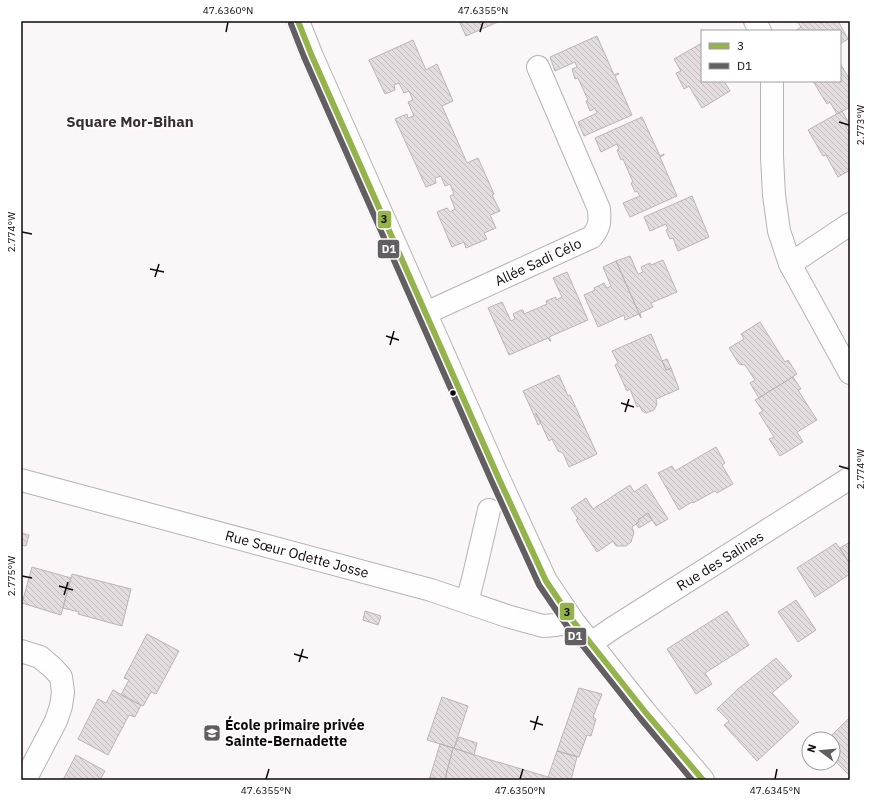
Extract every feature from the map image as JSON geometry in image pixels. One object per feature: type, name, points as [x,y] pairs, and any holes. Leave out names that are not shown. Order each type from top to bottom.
[{"type":"street","points":[[298,21],[311,54],[426,313],[550,588],[572,621],[702,780]]},
{"type":"street","points":[[754,21],[759,30]]},
{"type":"street","name":"Allée Sadi Célo","points":[[426,313],[592,238],[598,229],[600,220],[599,209],[538,67]]},
{"type":"street","points":[[772,82],[772,157],[774,195],[779,231],[790,264],[850,374]]},
{"type":"street","points":[[790,264],[850,224]]},
{"type":"street","name":"Rue des Salines","points":[[591,644],[626,620],[850,478]]},
{"type":"street","name":"Rue Sœur Odette Josse","points":[[21,480],[430,590],[507,616],[543,626],[556,626],[572,621]]},
{"type":"street","points":[[467,602],[489,510]]},
{"type":"street","points":[[21,650],[40,657],[53,668],[61,677],[63,692],[61,706],[56,721],[25,780]]},
{"type":"building","points":[[459,21],[500,21],[466,36]]},
{"type":"building","points":[[797,21],[838,21],[848,39],[841,43],[841,30],[796,30],[801,27]]},
{"type":"building","points":[[597,36],[614,75],[619,74],[615,76],[632,115],[584,136],[578,122],[597,113],[595,108],[590,111],[586,101],[588,100],[578,78],[575,79],[572,69],[577,67],[575,62],[555,71],[550,57]]},
{"type":"building","points":[[413,40],[426,70],[437,64],[453,101],[442,106],[467,163],[478,158],[494,194],[492,195],[500,211],[490,215],[496,228],[484,233],[487,239],[466,248],[464,242],[452,247],[437,212],[447,208],[450,212],[455,209],[450,196],[454,194],[450,184],[445,186],[441,176],[435,178],[436,183],[426,187],[395,119],[407,114],[408,118],[414,116],[408,102],[413,100],[409,91],[404,93],[399,83],[394,85],[395,90],[385,94],[369,60]]},
{"type":"building","points":[[701,44],[701,82],[725,82],[730,91],[702,108],[689,86],[684,89],[676,73],[681,71],[674,59]]},
{"type":"building","points":[[841,65],[850,80],[850,107],[837,114],[830,102],[827,104],[814,82],[841,82]]},
{"type":"building","points":[[842,111],[850,125],[846,127],[850,134],[850,170],[838,177],[826,155],[823,156],[808,130]]},
{"type":"building","points":[[642,117],[660,156],[664,154],[660,157],[677,196],[630,217],[623,203],[640,196],[637,191],[635,192],[631,183],[633,182],[623,159],[621,160],[617,150],[619,149],[617,144],[601,152],[595,138]]},
{"type":"building","points":[[692,196],[709,237],[678,251],[673,238],[670,239],[666,230],[668,229],[666,224],[650,231],[644,217]]},
{"type":"building","points":[[630,256],[638,274],[643,272],[641,267],[663,260],[677,292],[651,303],[653,307],[640,313],[641,318],[616,261]]},
{"type":"building","points":[[616,261],[641,318],[639,314],[625,320],[624,315],[598,327],[584,295],[595,290],[594,288],[604,283],[607,288],[611,286],[603,267]]},
{"type":"building","points":[[567,272],[588,320],[549,337],[551,341],[548,338],[509,355],[488,308],[502,302],[511,321],[515,319],[513,314],[521,310],[523,310],[524,314],[547,304],[546,301],[556,297],[556,300],[562,297],[553,278]]},
{"type":"building","points":[[760,322],[785,362],[788,360],[797,374],[759,398],[750,383],[755,380],[745,365],[739,364],[729,348],[744,339],[741,334]]},
{"type":"building","points":[[651,334],[666,370],[671,368],[679,389],[656,399],[657,404],[654,410],[646,413],[642,411],[640,406],[637,407],[630,389],[627,391],[615,365],[618,363],[612,351]]},
{"type":"building","points":[[667,359],[671,368],[666,370],[662,361]]},
{"type":"building","points":[[559,375],[568,396],[570,395],[597,454],[569,467],[563,453],[558,451],[552,439],[549,441],[536,413],[534,415],[523,391]]},
{"type":"building","points":[[793,377],[801,389],[798,390],[817,420],[797,432],[803,442],[780,456],[769,439],[774,437],[759,413],[763,411],[755,400]]},
{"type":"building","points":[[536,413],[541,423],[538,425],[534,415]]},
{"type":"building","points":[[716,447],[725,463],[722,465],[733,484],[717,493],[715,491],[693,503],[692,502],[679,510],[658,473],[672,466],[675,471]]},
{"type":"building","points":[[646,484],[668,519],[656,526],[648,513],[638,520],[639,522],[632,527],[634,532],[631,542],[626,546],[616,546],[613,541],[597,552],[576,520],[578,519],[571,508],[586,498],[593,509],[630,485],[634,492]]},
{"type":"building","points":[[648,513],[652,520],[639,528],[636,524],[639,522],[638,520]]},
{"type":"building","points":[[21,533],[29,535],[26,546],[21,545]]},
{"type":"building","points":[[850,542],[850,564],[840,548]]},
{"type":"building","points":[[836,543],[850,564],[850,574],[815,597],[797,568]]},
{"type":"building","points":[[32,567],[71,578],[61,615],[22,603]]},
{"type":"building","points":[[72,574],[131,589],[122,626],[78,614],[79,612],[63,608]]},
{"type":"building","points":[[796,600],[816,630],[798,642],[778,612]]},
{"type":"building","points":[[365,611],[381,616],[378,625],[363,620]]},
{"type":"building","points":[[727,611],[749,645],[705,673],[712,684],[696,694],[667,649]]},
{"type":"building","points":[[147,634],[179,651],[156,694],[151,692],[143,706],[121,695],[129,680],[124,678]]},
{"type":"building","points":[[776,658],[792,676],[772,693],[799,722],[757,761],[724,725],[729,721],[717,709],[738,689]]},
{"type":"building","points":[[579,688],[602,694],[593,717],[596,719],[591,736],[587,735],[579,757],[557,751]]},
{"type":"building","points":[[113,690],[141,705],[135,717],[129,715],[108,755],[78,739],[98,699],[106,703]]},
{"type":"building","points":[[442,697],[468,706],[454,748],[427,740]]},
{"type":"building","points":[[850,717],[849,775],[841,767],[841,731],[836,731]]},
{"type":"building","points":[[459,737],[477,743],[474,755],[454,748]]},
{"type":"building","points":[[440,744],[453,748],[445,779],[447,780],[439,780],[430,777]]},
{"type":"building","points":[[453,748],[548,777],[547,780],[445,779]]},
{"type":"building","points":[[557,751],[577,757],[571,780],[557,780],[548,777]]},
{"type":"building","points":[[76,755],[105,771],[100,780],[63,780]]},
{"type":"building","points":[[430,777],[439,780],[429,780]]},
{"type":"transit line","name":"3","points":[[298,21],[311,54],[499,479],[546,581],[573,621],[646,713],[703,780]]},
{"type":"transit line","name":"D1","points":[[291,24],[304,57],[539,585],[567,626],[640,718],[692,780]]},
{"type":"place","name":"École primaire privée Sainte-Bernadette","points":[[212,733]]},
{"type":"district","name":"Square Mor-Bihan","points":[[130,121]]}]
